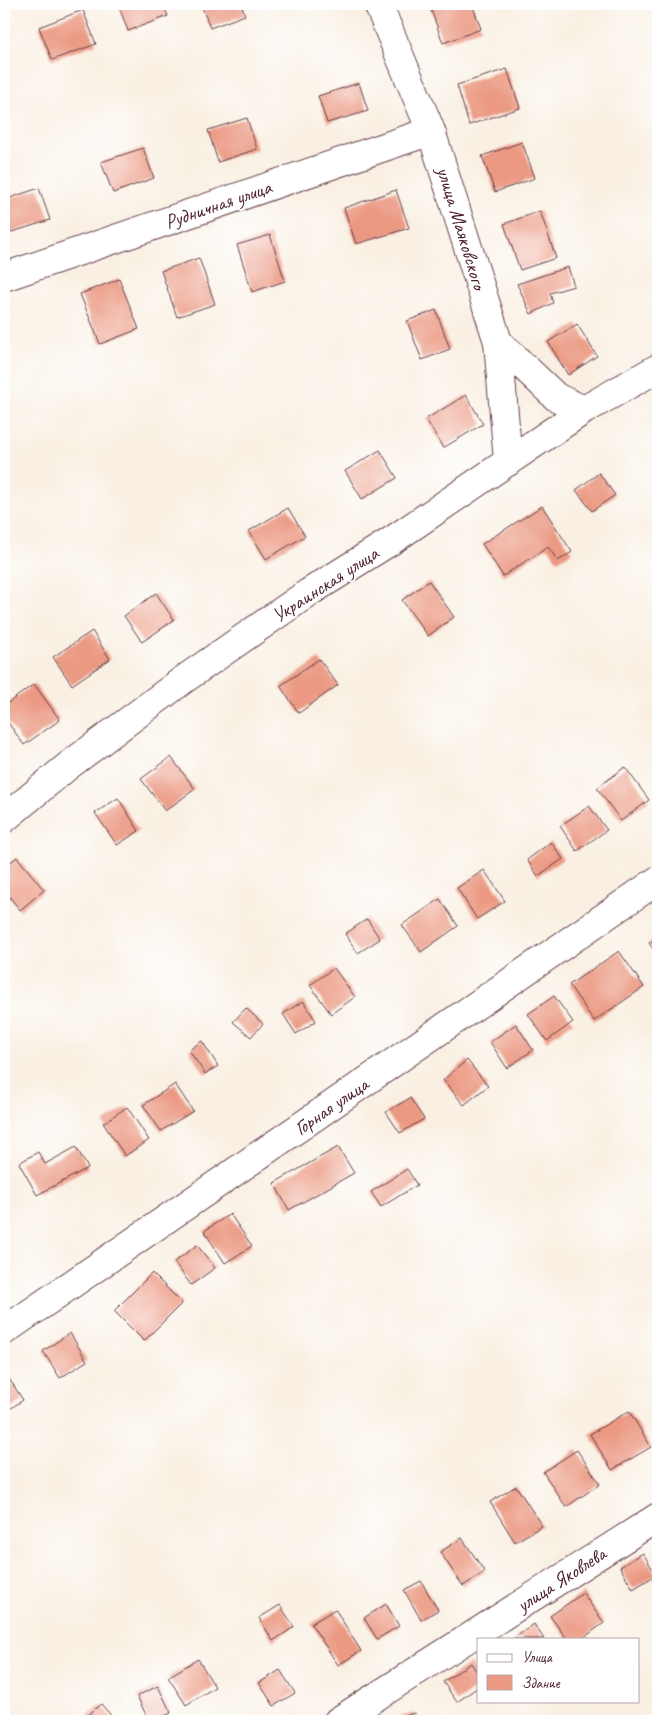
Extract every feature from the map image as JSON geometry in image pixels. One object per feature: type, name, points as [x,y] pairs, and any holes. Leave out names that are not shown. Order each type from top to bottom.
[{"type":"street","name":"улица Маяковского","points":[[378,4],[432,131],[498,342],[508,462]]},
{"type":"street","name":"Рудничная улица","points":[[4,277],[432,131]]},
{"type":"street","points":[[498,342],[556,397],[584,410]]},
{"type":"street","name":"Украинская улица","points":[[4,819],[68,766],[183,680],[308,593],[391,541],[584,410],[658,368]]},
{"type":"street","name":"Горная улица","points":[[4,1331],[658,880]]},
{"type":"street","name":"улица Яковлева","points":[[338,1721],[658,1517]]},
{"type":"building","points":[[118,4],[163,4],[168,16],[128,31]]},
{"type":"building","points":[[201,4],[241,4],[245,15],[210,28]]},
{"type":"building","points":[[438,4],[472,4],[481,29],[443,43],[430,7]]},
{"type":"building","points":[[83,10],[96,44],[52,60],[39,27]]},
{"type":"building","points":[[507,69],[520,108],[469,125],[457,85]]},
{"type":"building","points":[[359,83],[368,111],[327,123],[318,96]]},
{"type":"building","points":[[247,118],[257,149],[218,162],[208,130]]},
{"type":"building","points":[[522,142],[535,178],[495,192],[482,156]]},
{"type":"building","points":[[143,148],[154,178],[113,193],[101,162]]},
{"type":"building","points":[[39,188],[50,220],[9,233],[4,218],[4,200]]},
{"type":"building","points":[[396,190],[409,228],[356,244],[344,208]]},
{"type":"building","points":[[540,211],[556,258],[520,270],[504,224]]},
{"type":"building","points":[[270,235],[285,281],[252,292],[237,245]]},
{"type":"building","points":[[199,258],[215,304],[177,317],[161,271]]},
{"type":"building","points":[[568,267],[574,286],[550,293],[553,303],[531,314],[517,284]]},
{"type":"building","points":[[119,279],[139,329],[100,344],[80,294]]},
{"type":"building","points":[[436,310],[450,349],[422,360],[407,321]]},
{"type":"building","points":[[577,324],[597,356],[568,375],[548,342]]},
{"type":"building","points":[[466,395],[483,424],[443,448],[426,419]]},
{"type":"building","points":[[380,450],[397,478],[362,499],[345,471]]},
{"type":"building","points":[[599,473],[615,495],[592,511],[576,490]]},
{"type":"building","points":[[542,506],[572,552],[558,561],[548,547],[503,576],[482,544]]},
{"type":"building","points":[[288,508],[305,536],[266,559],[249,531]]},
{"type":"building","points":[[429,581],[454,617],[428,636],[402,600]]},
{"type":"building","points":[[156,593],[174,620],[142,642],[124,616]]},
{"type":"building","points":[[92,631],[110,659],[72,685],[53,657]]},
{"type":"building","points":[[319,659],[338,685],[299,713],[280,686]]},
{"type":"building","points":[[34,684],[60,720],[24,745],[4,717],[4,706]]},
{"type":"building","points":[[171,757],[195,789],[165,811],[141,779]]},
{"type":"building","points":[[625,767],[649,800],[621,821],[597,788]]},
{"type":"building","points":[[118,798],[139,831],[117,845],[95,813]]},
{"type":"building","points":[[589,806],[607,830],[577,851],[560,826]]},
{"type":"building","points":[[551,842],[563,859],[538,876],[527,860]]},
{"type":"building","points":[[17,857],[44,890],[20,910],[4,890],[4,867]]},
{"type":"building","points":[[484,870],[505,901],[477,919],[457,888]]},
{"type":"building","points":[[440,899],[458,926],[421,952],[402,925]]},
{"type":"building","points":[[367,919],[380,939],[358,953],[345,934]]},
{"type":"building","points":[[658,937],[658,956],[649,943]]},
{"type":"building","points":[[619,951],[644,987],[594,1021],[569,985]]},
{"type":"building","points":[[334,968],[355,997],[331,1014],[310,985]]},
{"type":"building","points":[[554,996],[573,1022],[547,1041],[528,1014]]},
{"type":"building","points":[[303,1001],[316,1021],[296,1034],[283,1014]]},
{"type":"building","points":[[246,1008],[263,1024],[251,1037],[233,1022]]},
{"type":"building","points":[[516,1024],[533,1050],[507,1068],[490,1042]]},
{"type":"building","points":[[202,1041],[218,1066],[205,1074],[189,1050]]},
{"type":"building","points":[[467,1060],[488,1086],[464,1105],[443,1080]]},
{"type":"building","points":[[175,1084],[193,1111],[161,1131],[143,1105]]},
{"type":"building","points":[[410,1098],[424,1119],[400,1133],[386,1112]]},
{"type":"building","points":[[127,1107],[149,1140],[125,1156],[103,1123]]},
{"type":"building","points":[[76,1147],[88,1168],[37,1195],[19,1163],[38,1152],[45,1164]]},
{"type":"building","points":[[338,1147],[354,1173],[289,1210],[274,1183]]},
{"type":"building","points":[[407,1169],[417,1185],[381,1207],[371,1192]]},
{"type":"building","points":[[230,1214],[252,1246],[225,1263],[204,1231]]},
{"type":"building","points":[[197,1245],[215,1268],[191,1285],[174,1262]]},
{"type":"building","points":[[152,1273],[182,1303],[144,1341],[114,1311]]},
{"type":"building","points":[[70,1333],[87,1361],[60,1378],[43,1351]]},
{"type":"building","points":[[4,1371],[23,1400],[4,1413]]},
{"type":"building","points":[[629,1411],[651,1447],[612,1470],[590,1434]]},
{"type":"building","points":[[577,1450],[600,1484],[566,1507],[543,1472]]},
{"type":"building","points":[[516,1486],[542,1526],[515,1542],[490,1502]]},
{"type":"building","points":[[462,1538],[485,1572],[463,1586],[440,1552]]},
{"type":"building","points":[[643,1553],[656,1575],[633,1589],[620,1567]]},
{"type":"building","points":[[421,1581],[438,1610],[421,1620],[404,1590]]},
{"type":"building","points":[[583,1593],[604,1623],[583,1638],[566,1638],[550,1616]]},
{"type":"building","points":[[386,1604],[399,1626],[377,1639],[364,1618]]},
{"type":"building","points":[[280,1605],[294,1627],[273,1641],[259,1618]]},
{"type":"building","points":[[335,1609],[361,1651],[338,1665],[311,1624]]},
{"type":"building","points":[[534,1624],[543,1638],[514,1638]]},
{"type":"building","points":[[198,1659],[215,1687],[186,1705],[168,1677]]},
{"type":"building","points":[[471,1663],[477,1672],[477,1688],[457,1702],[443,1682]]},
{"type":"building","points":[[280,1670],[295,1693],[274,1706],[259,1683]]},
{"type":"building","points":[[158,1686],[171,1713],[154,1721],[149,1721],[137,1696]]},
{"type":"building","points":[[101,1704],[116,1721],[81,1721]]},
{"type":"building","points":[[414,1713],[416,1721],[386,1721]]}]
